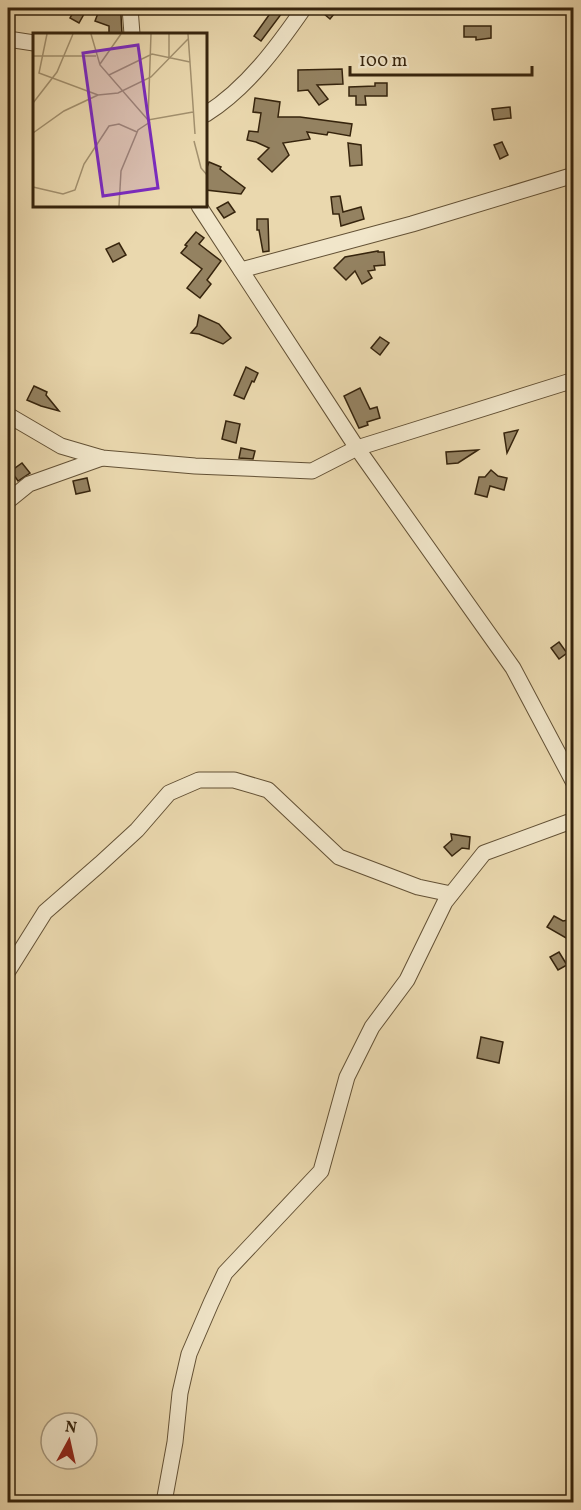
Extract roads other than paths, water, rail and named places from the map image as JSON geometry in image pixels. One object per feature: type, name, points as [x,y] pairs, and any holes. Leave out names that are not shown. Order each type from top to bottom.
[{"type":"street","points":[[130,8],[132,33]]},
{"type":"street","points":[[207,113],[228,100],[279,45],[304,8]]},
{"type":"street","points":[[8,39],[33,43]]},
{"type":"street","points":[[241,270],[412,224],[573,175]]},
{"type":"street","points":[[200,207],[357,448],[513,668],[573,783]]},
{"type":"street","points":[[8,415],[61,446],[102,458],[195,466],[312,471],[357,448],[573,380]]},
{"type":"street","points":[[8,501],[29,484],[102,458]]},
{"type":"street","points":[[8,971],[45,912],[137,830],[169,793],[199,780],[234,780],[268,790],[339,857],[418,887],[451,894]]},
{"type":"street","points":[[164,1503],[175,1442],[180,1393],[189,1354],[225,1273],[321,1171],[347,1077],[372,1027],[407,981],[445,902],[484,854],[573,820]]}]
